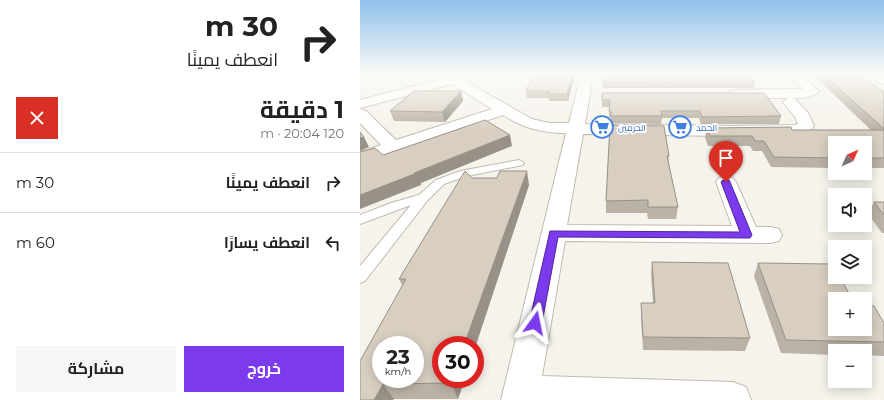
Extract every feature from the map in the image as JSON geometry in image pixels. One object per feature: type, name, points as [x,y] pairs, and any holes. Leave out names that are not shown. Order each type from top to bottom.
[{"type":"street","points":[[360,104],[397,93]]},
{"type":"street","points":[[474,93],[503,110],[537,126],[575,129],[796,130],[806,126],[804,119],[790,102]]},
{"type":"street","points":[[588,93],[575,129],[520,397],[733,400]]},
{"type":"street","points":[[767,93],[802,94],[806,93]]},
{"type":"street","points":[[360,158],[503,110]]},
{"type":"street","points":[[360,114],[393,147]]},
{"type":"street","points":[[553,233],[758,235],[726,182]]},
{"type":"lane","points":[[360,277],[433,186],[447,178],[464,173],[519,163]]},
{"type":"lane","points":[[360,220],[395,206],[423,198]]},
{"type":"building","points":[[412,93],[459,93],[442,112],[390,111]]},
{"type":"building","points":[[549,93],[567,93],[567,94],[549,94]]},
{"type":"building","points":[[602,93],[764,93],[781,116],[702,117],[700,111],[661,111],[662,116],[611,116],[611,111],[609,111],[610,100],[602,100]]},
{"type":"building","points":[[844,93],[884,93],[884,129]]},
{"type":"building","points":[[485,120],[510,135],[360,195],[360,152],[375,148],[383,155]]},
{"type":"building","points":[[610,125],[664,126],[669,156],[667,156],[678,207],[648,207],[648,200],[606,201]]},
{"type":"building","points":[[791,127],[792,130],[884,130],[884,158],[872,158],[872,136],[828,136],[828,158],[774,157],[764,141],[755,141],[752,136],[710,136],[707,128]]},
{"type":"building","points":[[360,132],[364,137],[360,138]]},
{"type":"building","points":[[465,171],[472,178],[497,178],[500,171],[527,171],[467,336],[432,336],[432,383],[424,383],[424,336],[374,336],[406,279],[399,279]]},
{"type":"building","points":[[874,202],[884,202],[884,215]]},
{"type":"building","points":[[652,262],[728,263],[750,338],[643,337],[641,303],[655,303]]},
{"type":"building","points":[[758,263],[828,264],[828,284],[844,284],[848,292],[828,292],[828,336],[872,336],[872,306],[874,306],[884,323],[884,342],[786,340]]},
{"type":"building","points":[[372,340],[372,388],[381,388],[374,400],[360,400],[360,361]]},
{"type":"place","name":"الحرمين","points":[[602,127]]},
{"type":"place","name":"الحمد","points":[[680,127]]},
{"type":"route","points":[[535,323],[553,233],[747,235],[726,182]]}]
